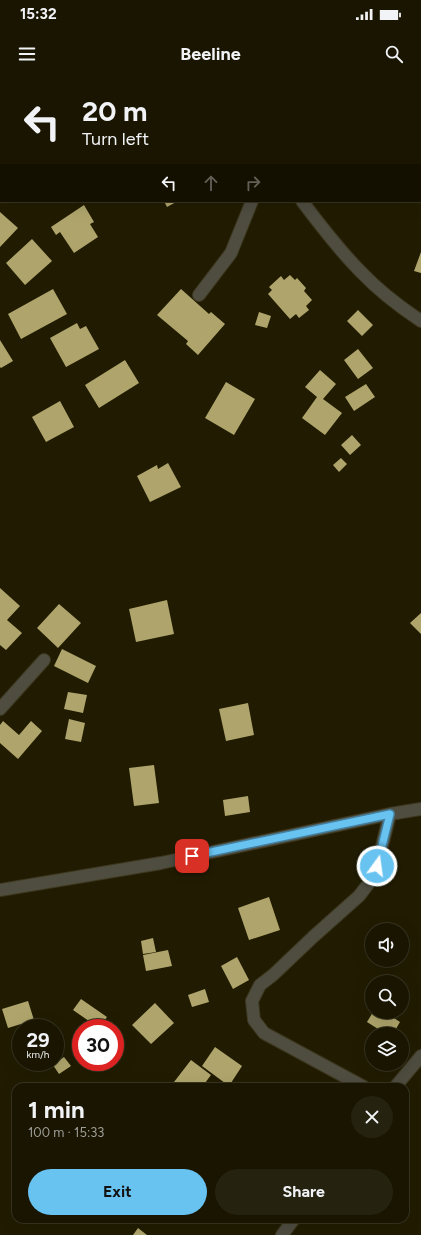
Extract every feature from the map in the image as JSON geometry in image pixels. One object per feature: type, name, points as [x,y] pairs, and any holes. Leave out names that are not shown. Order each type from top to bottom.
[{"type":"street","points":[[200,295],[231,253],[252,202]]},
{"type":"street","points":[[303,202],[338,247],[361,273],[421,322]]},
{"type":"street","points":[[0,709],[44,660]]},
{"type":"street","points":[[0,890],[161,863],[390,814],[421,809]]},
{"type":"street","points":[[357,1083],[264,1033],[254,1020],[252,1001],[260,985],[273,975],[313,936],[358,896],[369,883],[377,866],[390,814]]},
{"type":"street","points":[[398,1083],[421,1056]]},
{"type":"street","points":[[282,1235],[291,1223]]},
{"type":"building","points":[[164,202],[176,202],[167,207]]},
{"type":"building","points":[[84,205],[94,222],[90,224],[98,237],[74,253],[60,232],[56,235],[51,227]]},
{"type":"building","points":[[0,212],[18,228],[0,247]]},
{"type":"building","points":[[32,239],[52,261],[25,285],[6,263]]},
{"type":"building","points":[[421,252],[421,273],[414,271]]},
{"type":"building","points":[[290,275],[295,280],[297,278],[306,288],[304,291],[312,300],[306,306],[309,310],[299,318],[296,314],[290,319],[268,294],[272,290],[269,287],[281,276],[284,280]]},
{"type":"building","points":[[53,289],[67,314],[21,339],[8,314]]},
{"type":"building","points":[[181,289],[209,314],[211,312],[225,324],[198,355],[186,344],[188,341],[157,315]]},
{"type":"building","points":[[358,310],[373,325],[362,336],[347,321]]},
{"type":"building","points":[[259,312],[271,316],[267,328],[255,325]]},
{"type":"building","points":[[77,323],[80,329],[86,326],[99,349],[66,367],[50,338]]},
{"type":"building","points":[[0,340],[13,361],[1,368],[0,367]]},
{"type":"building","points":[[358,349],[373,368],[358,379],[344,360]]},
{"type":"building","points":[[125,360],[139,383],[99,408],[85,385]]},
{"type":"building","points":[[320,370],[336,384],[323,399],[342,413],[325,435],[302,418],[317,397],[305,387]]},
{"type":"building","points":[[226,382],[255,399],[234,435],[205,418]]},
{"type":"building","points":[[366,384],[375,397],[354,411],[345,397]]},
{"type":"building","points":[[60,401],[74,427],[46,442],[32,417]]},
{"type":"building","points":[[352,435],[361,445],[350,455],[341,445]]},
{"type":"building","points":[[341,458],[347,464],[339,472],[333,465]]},
{"type":"building","points":[[168,463],[181,487],[150,502],[137,476],[157,465],[158,469]]},
{"type":"building","points":[[0,588],[20,606],[7,620],[22,633],[6,650],[0,645]]},
{"type":"building","points":[[167,600],[174,634],[136,642],[129,609]]},
{"type":"building","points":[[59,604],[81,623],[58,648],[37,628]]},
{"type":"building","points":[[421,613],[421,634],[410,623]]},
{"type":"building","points":[[62,649],[96,666],[88,683],[54,666]]},
{"type":"building","points":[[68,692],[87,695],[83,713],[64,709]]},
{"type":"building","points":[[248,703],[254,735],[226,741],[219,709]]},
{"type":"building","points":[[69,719],[85,723],[81,742],[65,739]]},
{"type":"building","points":[[3,721],[19,735],[31,721],[42,731],[18,759],[0,743],[0,725]]},
{"type":"building","points":[[154,765],[159,803],[134,806],[129,768]]},
{"type":"building","points":[[248,796],[250,812],[225,816],[223,800]]},
{"type":"building","points":[[269,897],[280,930],[249,940],[238,908]]},
{"type":"building","points":[[153,938],[156,952],[143,954],[141,941]]},
{"type":"building","points":[[168,950],[172,966],[146,971],[143,955]]},
{"type":"building","points":[[237,957],[249,980],[233,989],[221,966]]},
{"type":"building","points":[[205,989],[209,1002],[192,1007],[188,995]]},
{"type":"building","points":[[81,999],[107,1017],[106,1019],[86,1019],[73,1010]]},
{"type":"building","points":[[28,1001],[34,1019],[12,1019],[12,1027],[8,1028],[2,1009]]},
{"type":"building","points":[[155,1003],[174,1023],[151,1044],[132,1025]]},
{"type":"building","points":[[369,1019],[396,1019],[400,1022],[397,1027],[375,1027],[367,1022]]},
{"type":"building","points":[[215,1047],[242,1066],[231,1083],[225,1083],[202,1066]]},
{"type":"building","points":[[64,1057],[71,1066],[64,1071]]},
{"type":"building","points":[[191,1060],[211,1075],[205,1083],[174,1082]]},
{"type":"building","points":[[138,1228],[147,1235],[133,1235]]},
{"type":"route","points":[[192,856],[390,814],[377,866]]}]
